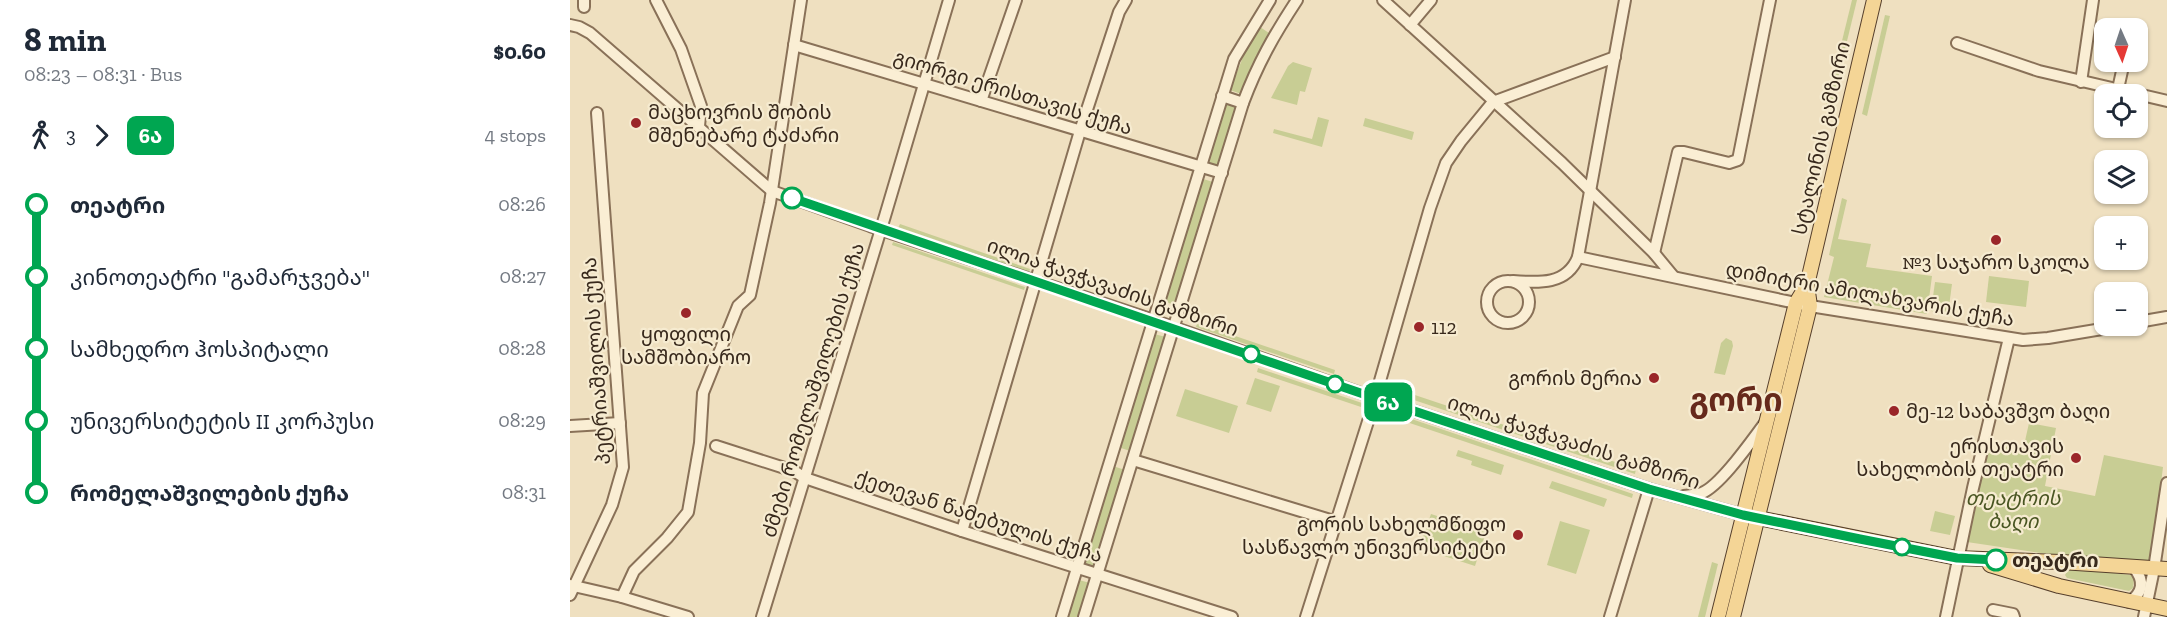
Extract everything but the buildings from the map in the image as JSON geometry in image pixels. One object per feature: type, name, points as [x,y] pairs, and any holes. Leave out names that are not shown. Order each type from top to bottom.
[{"type":"main road","name":"სტალინის გამზირი","points":[[1733,617],[1765,423],[1796,303],[1807,285],[1874,0]]},
{"type":"main road","name":"სტალინის გამზირი","points":[[1718,617],[1750,516],[1810,306],[1807,285]]},
{"type":"main road","name":"ილია ჭავჭავაძის გამზირი","points":[[1750,516],[1957,558],[2161,569]]},
{"type":"main road","name":"ილია ჭავჭავაძის გამზირი","points":[[1974,560],[2059,586],[2129,602],[2145,611],[2167,609]]},
{"type":"street","points":[[656,0],[681,49],[701,106],[699,126]]},
{"type":"street","points":[[622,597],[634,571],[667,538],[688,512],[700,442],[703,393],[738,306],[750,294],[772,191],[801,0]]},
{"type":"street","name":"ძმები რომელაშვილების ქუჩა","points":[[762,617],[949,0]]},
{"type":"street","points":[[981,101],[1016,0]]},
{"type":"street","points":[[962,531],[1080,131],[1119,12],[1126,0]]},
{"type":"street","points":[[1062,617],[1199,166],[1234,60],[1270,0]]},
{"type":"street","points":[[1084,617],[1244,103],[1257,67],[1276,31],[1297,0]]},
{"type":"street","points":[[1383,0],[1562,163],[1590,193],[1654,253],[1673,276]]},
{"type":"street","points":[[1410,25],[1431,0]]},
{"type":"street","points":[[1536,283],[1528,295],[1528,309],[1519,320],[1506,323],[1493,317],[1486,305],[1489,292],[1499,282],[1536,283],[1558,279],[1574,269],[1625,0]]},
{"type":"street","points":[[1654,253],[1678,152],[1729,163],[1738,160],[1770,0]]},
{"type":"street","points":[[2081,82],[2093,0]]},
{"type":"street","points":[[1258,19],[1276,31]]},
{"type":"street","name":"ილია ჭავჭავაძის გამზირი","points":[[570,25],[590,33],[772,191],[1174,327],[1375,398],[1649,489],[1750,516]]},
{"type":"street","points":[[1957,43],[2039,71],[2094,84]]},
{"type":"street","name":"გიორგი ერისთავის ქუჩა","points":[[794,45],[1222,173]]},
{"type":"street","points":[[1306,617],[1375,398],[1430,208],[1446,163],[1493,102],[1615,57]]},
{"type":"street","points":[[1222,96],[1244,103]]},
{"type":"street","points":[[2148,97],[2167,102]]},
{"type":"street","name":"პეტრიაშვილის ქუჩა","points":[[571,588],[612,505],[623,467],[597,113]]},
{"type":"street","name":"დიმიტრი ამილახვარის ქუჩა","points":[[1578,257],[1810,306],[2023,340],[2094,330]]},
{"type":"street","points":[[1513,281],[1519,284],[1528,295]]},
{"type":"street","points":[[2148,320],[2167,317]]},
{"type":"street","points":[[1946,617],[1957,558],[2009,338]]},
{"type":"street","points":[[570,426],[620,423]]},
{"type":"street","points":[[1677,497],[1703,492],[1715,483],[1765,423]]},
{"type":"street","name":"ქეთევან წამებულის ქუჩა","points":[[716,446],[794,471],[805,478],[962,531],[1232,617]]},
{"type":"street","points":[[1133,460],[1337,522]]},
{"type":"street","points":[[2145,611],[2161,569],[2167,483]]},
{"type":"street","points":[[1610,617],[1649,489]]},
{"type":"street","points":[[2129,602],[2141,591],[2140,574],[2134,568]]},
{"type":"street","points":[[571,588],[622,597],[688,617]]},
{"type":"street","points":[[1993,610],[2013,614],[2014,617]]},
{"type":"green space","points":[[1852,0],[1857,0],[1831,107],[1826,106]]},
{"type":"green space","points":[[1885,15],[1890,16],[1867,116],[1862,114]]},
{"type":"green space","points":[[1260,27],[1269,33],[1252,64],[1241,94],[1230,90],[1245,52]]},
{"type":"green space","points":[[1293,62],[1312,68],[1305,92],[1300,91],[1297,105],[1271,98],[1288,66]]},
{"type":"green space","points":[[1224,103],[1237,107],[1219,166],[1206,162]]},
{"type":"green space","points":[[1318,117],[1329,120],[1322,147],[1273,133],[1274,129],[1312,139]]},
{"type":"green space","points":[[1365,118],[1414,132],[1412,140],[1363,126]]},
{"type":"green space","points":[[1200,178],[1213,182],[1175,305],[1162,301]]},
{"type":"green space","points":[[1842,198],[1847,200],[1838,239],[1871,244],[1866,267],[1932,276],[1927,314],[1824,297],[1834,257],[1829,255]]},
{"type":"green space","points":[[900,224],[1030,269],[1029,272],[898,228]]},
{"type":"green space","points":[[893,242],[1025,287],[1024,290],[892,245]]},
{"type":"green space","points":[[1989,276],[2029,281],[2026,307],[1986,302]]},
{"type":"green space","points":[[1935,282],[1952,284],[1948,314],[1931,311]]},
{"type":"green space","points":[[1197,323],[1335,370],[1334,374],[1196,327]]},
{"type":"green space","points":[[1154,334],[1166,337],[1130,451],[1118,447]]},
{"type":"green space","points":[[1726,338],[1732,341],[1733,346],[1725,375],[1714,373],[1721,343]]},
{"type":"green space","points":[[1258,368],[1362,403],[1361,407],[1257,372]]},
{"type":"green space","points":[[1255,378],[1280,386],[1271,412],[1246,404]]},
{"type":"green space","points":[[1388,386],[1636,469],[1635,474],[1387,391]]},
{"type":"green space","points":[[1185,389],[1238,406],[1229,433],[1176,416]]},
{"type":"green space","points":[[1382,409],[1633,494],[1632,498],[1380,413]]},
{"type":"green space","name":"თეატრის ბაღი","points":[[2029,423],[2056,428],[2045,486],[2095,496],[2104,455],[2163,467],[2151,565],[2048,554],[1967,542],[1987,452],[1997,454],[1999,445],[2023,450]]},
{"type":"green space","points":[[1458,450],[1504,465],[1501,475],[1471,465],[1472,461],[1456,456]]},
{"type":"green space","points":[[1113,466],[1125,470],[1095,568],[1083,564]]},
{"type":"green space","points":[[1552,481],[1607,499],[1604,507],[1549,488]]},
{"type":"green space","points":[[1935,511],[1955,516],[1950,535],[1930,531]]},
{"type":"green space","points":[[1431,514],[1486,532],[1475,566],[1419,548]]},
{"type":"green space","points":[[1560,521],[1590,530],[1576,574],[1547,565]]},
{"type":"green space","points":[[1712,562],[1718,564],[1705,617],[1698,617]]},
{"type":"green space","points":[[2069,568],[2131,575],[2134,578],[2133,588],[2129,591],[2067,578],[2065,575]]},
{"type":"green space","points":[[1079,580],[1090,583],[1080,617],[1067,617]]},
{"type":"bus line","name":"6ა","points":[[792,198],[1148,318],[1375,398],[1649,489],[1743,515],[1860,539],[1957,558],[1996,560]]},
{"type":"place","name":"მაცხოვრის შობის მშენებარე ტაძარი","points":[[636,123]]},
{"type":"place","name":"№3 საჯარო სკოლა","points":[[1996,240]]},
{"type":"place","name":"ყოფილი სამშობიარო","points":[[686,313]]},
{"type":"place","name":"112","points":[[1419,327]]},
{"type":"place","name":"გორის მერია","points":[[1654,378]]},
{"type":"place","name":"მე-12 საბავშვო ბაღი","points":[[1894,411]]},
{"type":"place","name":"ერისთავის სახელობის თეატრი","points":[[2076,458]]},
{"type":"place","name":"გორის სახელმწიფო სასწავლო უნივერსიტეტი","points":[[1518,535]]},
{"type":"place","name":"თეატრი","points":[[1996,560]]},
{"type":"district","name":"გორი","points":[[1736,400]]}]
